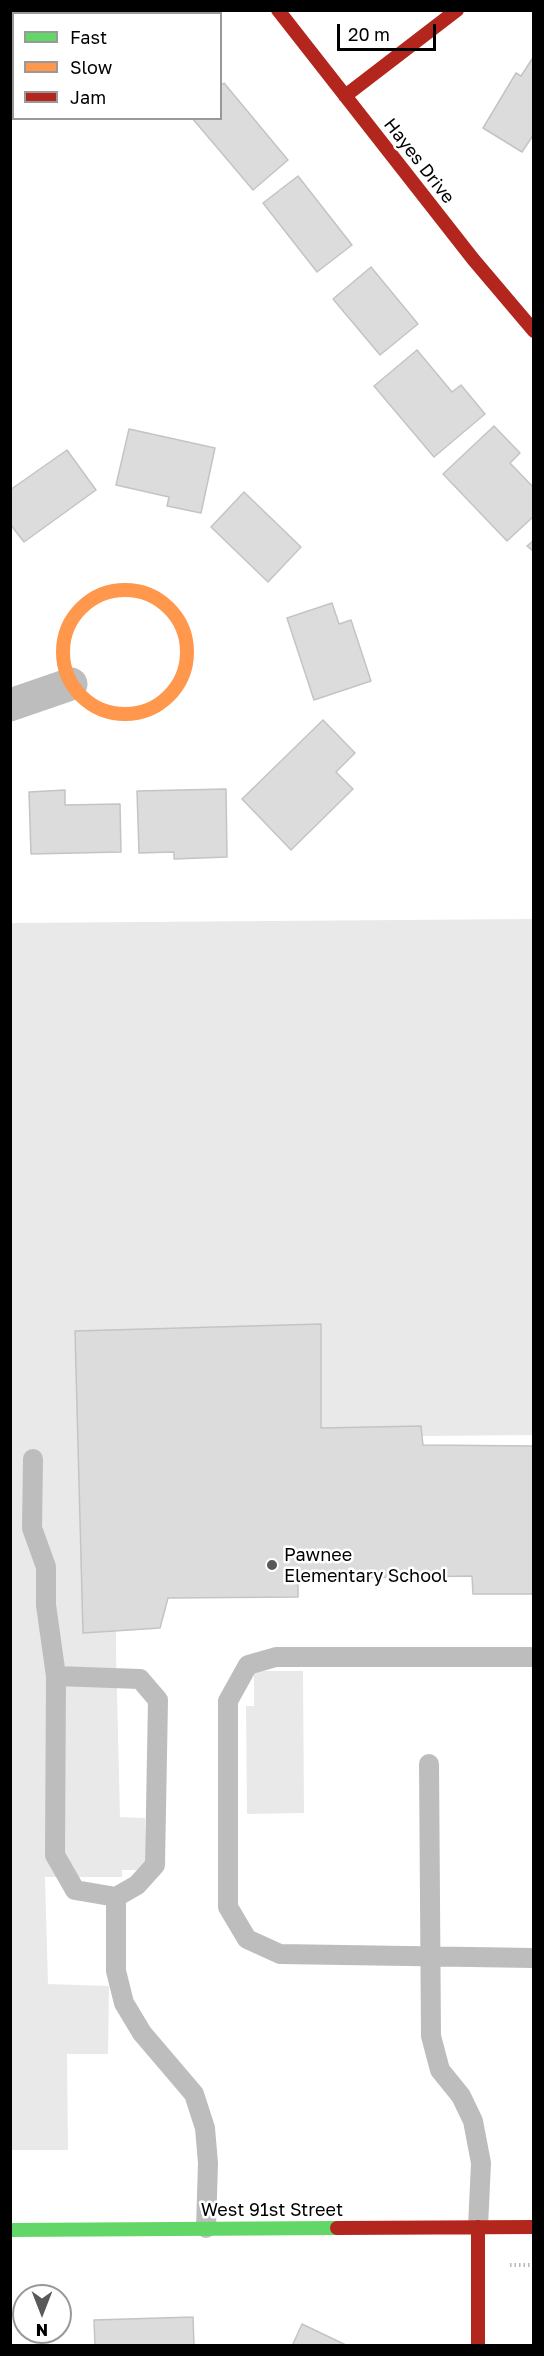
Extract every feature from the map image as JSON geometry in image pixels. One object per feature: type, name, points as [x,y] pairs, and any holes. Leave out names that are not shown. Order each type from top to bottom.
[{"type":"street","name":"Hayes Drive","points":[[278,10],[473,258],[534,331]]},
{"type":"street","points":[[345,96],[457,10]]},
{"type":"street","points":[[117,591],[137,592],[156,599],[172,612],[183,629],[187,649],[185,669],[176,688],[161,703],[143,712],[123,714],[102,710],[84,699],[71,684],[64,664],[63,644],[69,625],[81,609],[97,597],[117,591]]},
{"type":"street","points":[[10,705],[71,684]]},
{"type":"street","points":[[478,2227],[478,2346]]},
{"type":"street","name":"West 91st Street","points":[[10,2230],[534,2227]]},
{"type":"lane","points":[[33,1459],[32,1528],[46,1567],[46,1605],[56,1676],[54,1855],[75,1890],[116,1897],[137,1885],[155,1865],[158,1700],[140,1679],[56,1676]]},
{"type":"lane","points":[[534,1657],[276,1657],[248,1665],[228,1701],[228,1907],[247,1939],[280,1954],[534,1958]]},
{"type":"lane","points":[[429,1764],[431,2036],[440,2070],[461,2096],[473,2121],[480,2163],[478,2227]]},
{"type":"lane","points":[[116,1897],[116,1971],[124,2003],[142,2033],[194,2094],[205,2128],[208,2163],[206,2229]]},
{"type":"shaded area","points":[[534,919],[533,1435],[117,1439],[116,1650],[120,1817],[145,1818],[146,1870],[122,1870],[122,1877],[45,1877],[48,1984],[109,1986],[108,2054],[67,2054],[68,2150],[10,2150],[10,923]]},
{"type":"shaded area","points":[[254,1671],[303,1671],[304,1813],[247,1814],[246,1706],[254,1706]]},
{"type":"building","points":[[97,10],[119,10],[117,12],[98,12]]},
{"type":"building","points":[[144,10],[164,10],[165,12],[142,12]]},
{"type":"building","points":[[534,56],[534,134],[522,152],[483,128],[516,73],[521,76]]},
{"type":"building","points":[[224,83],[288,160],[253,190],[194,120],[222,120],[222,84]]},
{"type":"building","points":[[298,176],[352,245],[317,272],[263,203]]},
{"type":"building","points":[[371,267],[418,324],[380,355],[333,299]]},
{"type":"building","points":[[417,350],[452,392],[461,385],[485,414],[434,457],[374,386]]},
{"type":"building","points":[[494,426],[520,453],[510,463],[534,488],[534,516],[507,541],[443,474]]},
{"type":"building","points":[[129,429],[215,448],[201,513],[167,506],[169,497],[116,485]]},
{"type":"building","points":[[67,450],[96,490],[24,542],[10,524],[10,490]]},
{"type":"building","points":[[244,492],[301,547],[268,582],[211,527]]},
{"type":"building","points":[[534,540],[534,552],[527,546]]},
{"type":"building","points":[[332,603],[339,624],[351,620],[371,681],[314,700],[287,618]]},
{"type":"building","points":[[323,720],[355,753],[336,772],[353,789],[291,850],[242,799]]},
{"type":"building","points":[[226,789],[227,857],[174,859],[174,852],[139,853],[137,791]]},
{"type":"building","points":[[65,790],[65,805],[120,804],[121,852],[31,854],[29,792]]},
{"type":"building","points":[[321,1324],[321,1428],[421,1426],[423,1445],[534,1446],[534,1594],[473,1594],[472,1576],[298,1579],[298,1597],[168,1598],[160,1628],[83,1633],[75,1331]]},
{"type":"building","points":[[193,2317],[194,2346],[95,2346],[94,2320]]},
{"type":"building","points":[[302,2324],[348,2346],[292,2346]]},
{"type":"traffic: fast","points":[[10,2230],[337,2228]]},
{"type":"traffic: slow","points":[[125,590],[149,595],[169,608],[182,628],[187,652],[182,676],[169,696],[149,709],[125,714],[101,709],[81,696],[68,676],[63,652],[68,628],[81,608],[101,595],[125,590]]},
{"type":"traffic: jam","points":[[278,10],[473,259],[534,331]]},
{"type":"traffic: jam","points":[[345,96],[457,10]]},
{"type":"traffic: jam","points":[[478,2227],[478,2346]]},
{"type":"traffic: jam","points":[[337,2228],[534,2227]]},
{"type":"place","name":"Pawnee Elementary School","points":[[272,1565]]}]
